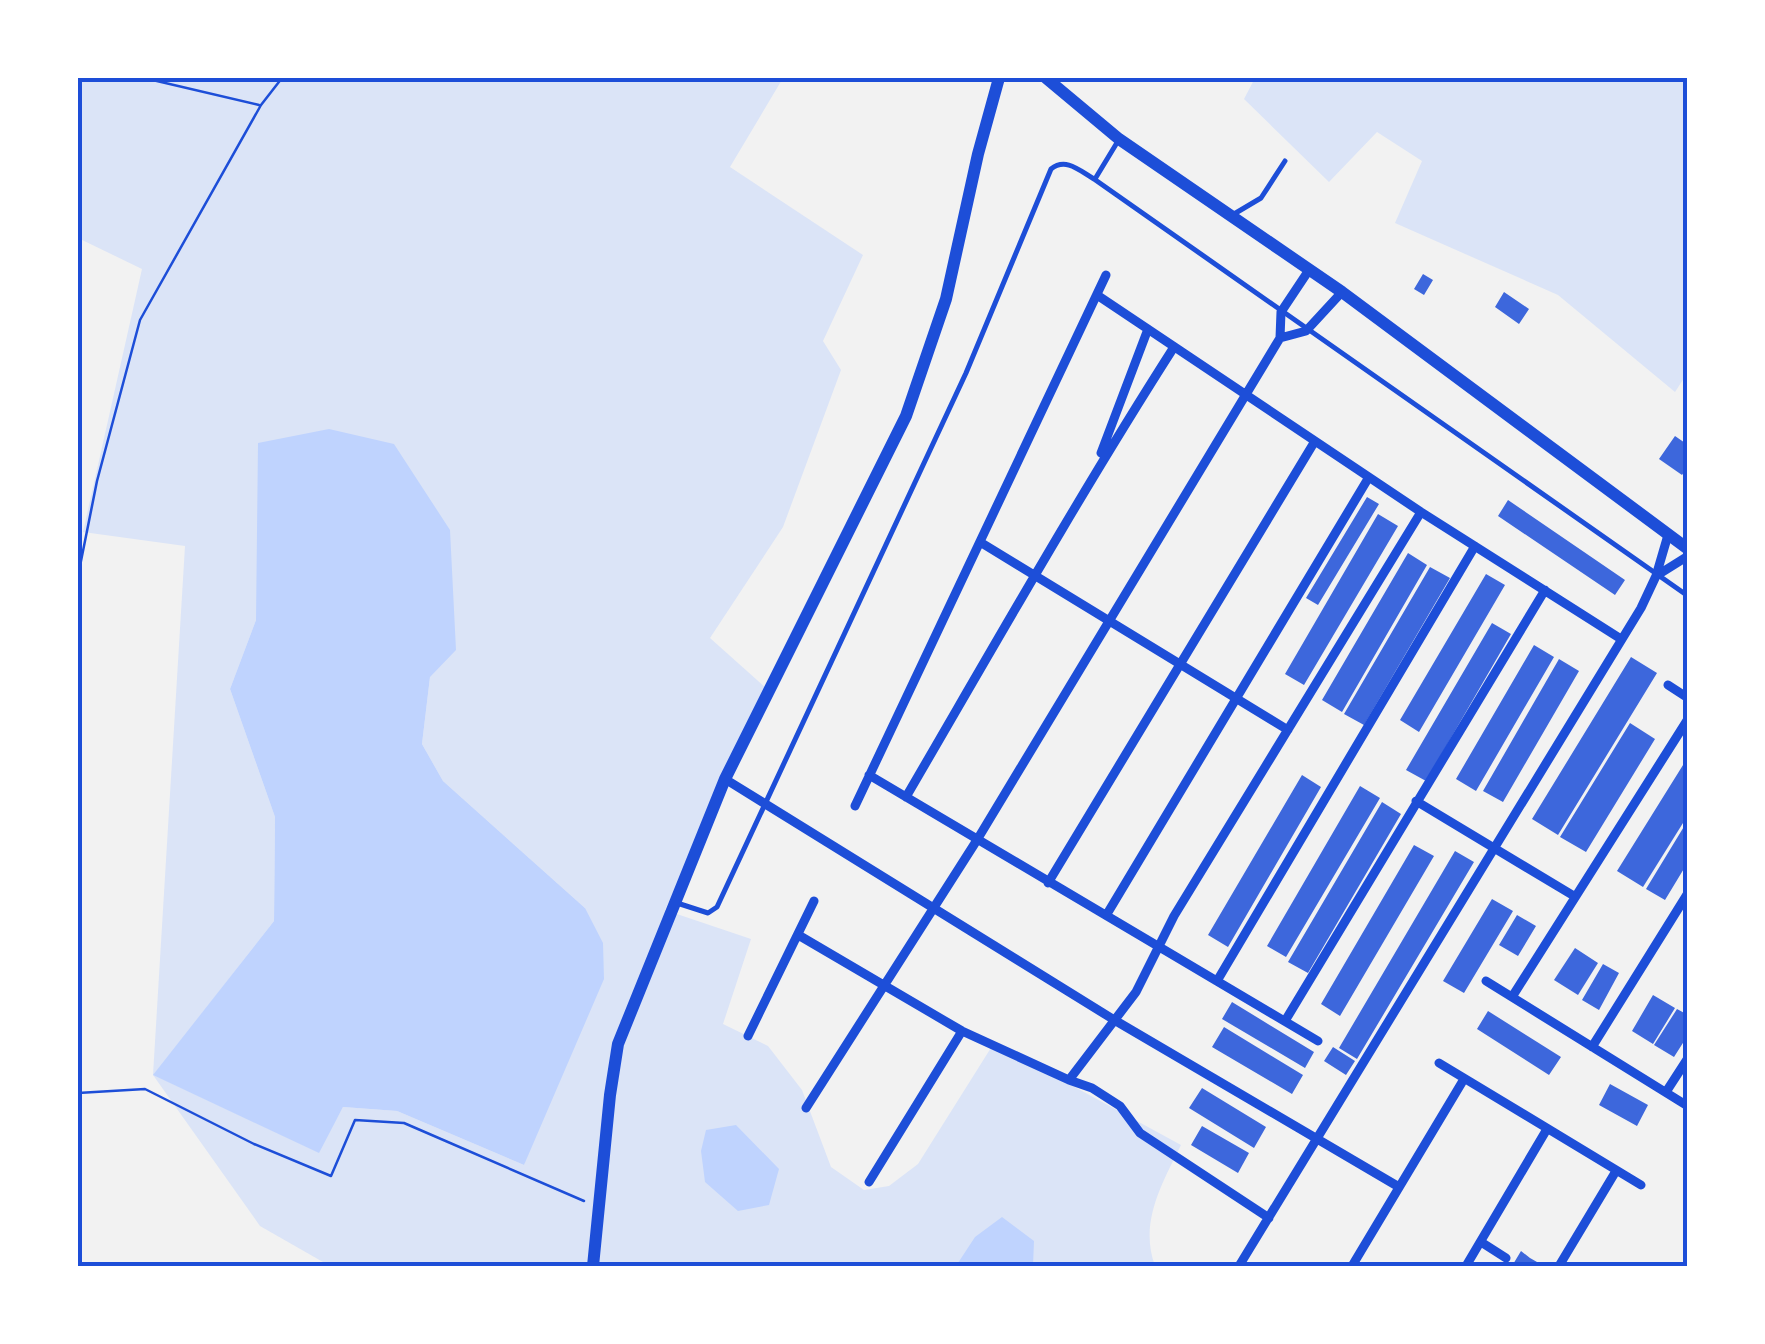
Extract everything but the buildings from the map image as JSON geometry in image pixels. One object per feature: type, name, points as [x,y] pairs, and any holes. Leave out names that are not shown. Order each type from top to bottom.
[{"type":"main road","points":[[593,1266],[618,1044],[725,779],[906,416],[946,299],[999,78]]},
{"type":"main road","points":[[1046,78],[1119,139],[1234,214],[1342,292],[1688,552]]},
{"type":"street","points":[[806,1108],[977,840],[1280,338],[1281,312],[1309,270]]},
{"type":"street","points":[[855,806],[1106,275]]},
{"type":"street","points":[[1280,338],[1306,331],[1342,292]]},
{"type":"street","points":[[1097,294],[1421,512],[1621,639]]},
{"type":"street","points":[[1092,474],[1148,329]]},
{"type":"street","points":[[906,797],[1037,576],[1092,474],[1174,347]]},
{"type":"street","points":[[1048,883],[1315,440]]},
{"type":"street","points":[[1106,914],[1370,477]]},
{"type":"street","points":[[1068,1080],[1116,1021],[1174,916],[1421,512]]},
{"type":"street","points":[[1239,1266],[1641,608],[1668,535]]},
{"type":"street","points":[[980,542],[1288,730]]},
{"type":"street","points":[[1217,980],[1476,546]]},
{"type":"street","points":[[1656,576],[1688,552]]},
{"type":"street","points":[[1285,1021],[1545,590]]},
{"type":"street","points":[[1668,686],[1688,698]]},
{"type":"street","points":[[1512,998],[1688,719]]},
{"type":"street","points":[[869,774],[1318,1041]]},
{"type":"street","points":[[725,779],[1116,1021],[1398,1187]]},
{"type":"street","points":[[1416,800],[1574,896]]},
{"type":"street","points":[[1592,1047],[1688,893]]},
{"type":"street","points":[[748,1036],[814,902]]},
{"type":"street","points":[[800,936],[962,1032],[1092,1088],[1120,1106],[1140,1133],[1269,1218]]},
{"type":"street","points":[[1486,981],[1686,1105]]},
{"type":"street","points":[[868,1182],[962,1032]]},
{"type":"street","points":[[1666,1092],[1688,1058]]},
{"type":"street","points":[[1439,1063],[1642,1185]]},
{"type":"street","points":[[1352,1266],[1464,1079]]},
{"type":"street","points":[[1466,1266],[1547,1129]]},
{"type":"street","points":[[1559,1266],[1616,1170]]},
{"type":"street","points":[[1481,1242],[1506,1258]]},
{"type":"lane","points":[[1094,179],[1119,139]]},
{"type":"lane","points":[[1234,214],[1260,198],[1285,161]]},
{"type":"lane","points":[[674,902],[708,914],[716,908],[966,373],[1051,169],[1058,163],[1066,163],[1094,179],[1688,596]]},
{"type":"path","points":[[144,78],[260,106]]},
{"type":"path","points":[[78,576],[97,481],[140,320],[260,106],[282,78]]},
{"type":"path","points":[[78,1093],[145,1089],[254,1144],[331,1176],[355,1120],[404,1123],[599,1208]]},
{"type":"shaded area","points":[[83,78],[783,78],[730,167],[863,255],[823,341],[841,370],[783,527],[710,638],[767,689],[665,910],[751,939],[723,1024],[768,1046],[802,1090],[831,1167],[864,1190],[889,1186],[918,1164],[994,1043],[1181,1145],[1151,1219],[1155,1266],[330,1266],[260,1226],[153,1075],[185,546],[83,532],[142,269],[78,238],[78,89]],"holes":[[[256,620],[430,677],[422,744],[443,781],[585,908],[524,1165],[397,1111],[343,1107],[318,1152],[154,1075],[274,921],[275,817],[230,689]]]},
{"type":"shaded area","points":[[1255,78],[1687,78],[1688,372],[1675,392],[1558,295],[1395,223],[1422,161],[1377,132],[1329,182],[1244,99]]},
{"type":"water","points":[[329,429],[394,444],[450,530],[456,650],[430,677],[422,744],[443,781],[585,908],[603,943],[604,979],[524,1165],[397,1111],[343,1107],[319,1153],[153,1075],[274,921],[275,817],[230,689],[256,620],[258,443]]},
{"type":"water","points":[[736,1125],[779,1169],[769,1205],[738,1211],[705,1182],[701,1151],[706,1130]]},
{"type":"water","points":[[1002,1217],[1034,1241],[1033,1266],[956,1266],[975,1237]]}]
